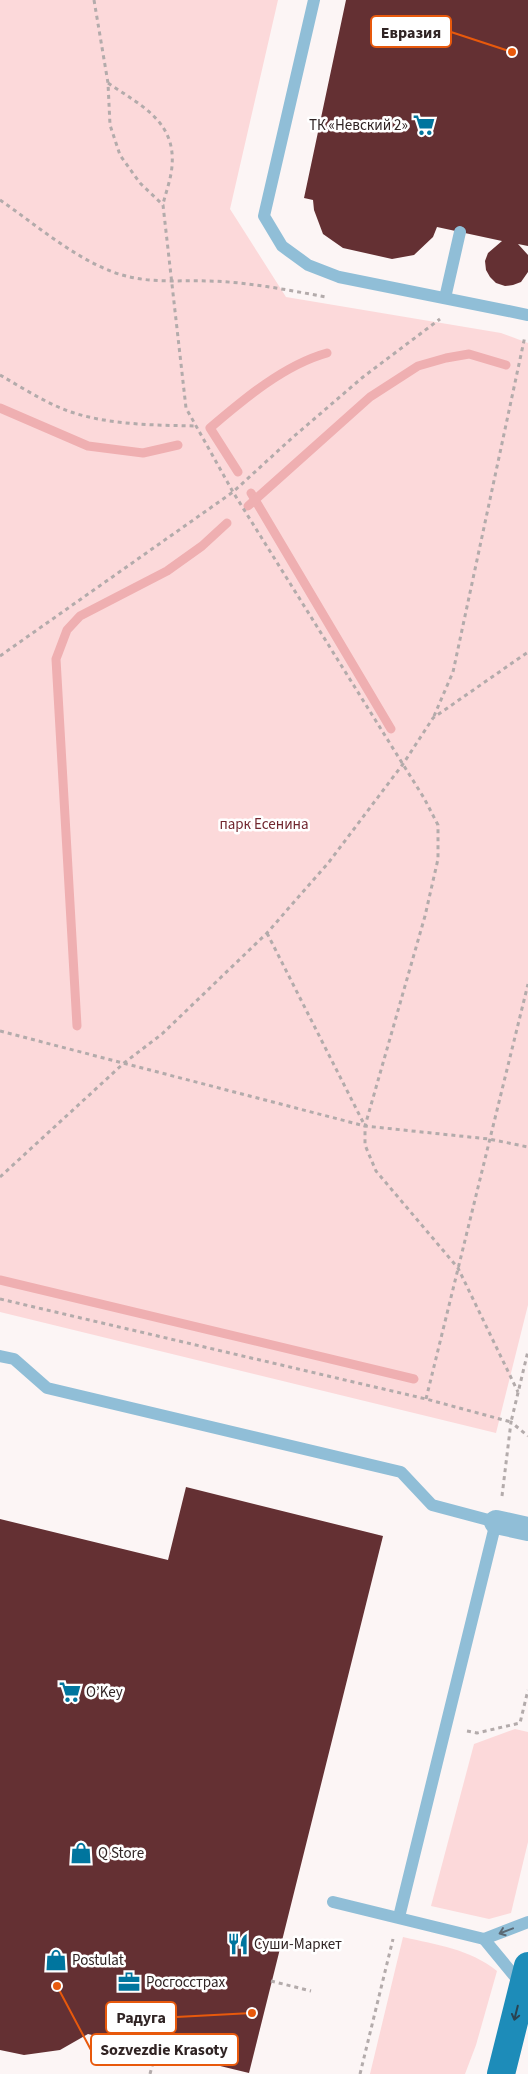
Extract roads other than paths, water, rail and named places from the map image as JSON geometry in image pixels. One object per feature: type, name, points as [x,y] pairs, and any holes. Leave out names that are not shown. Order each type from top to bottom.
[{"type":"main road","points":[[501,2074],[526,1976]]},
{"type":"street","points":[[496,1522],[528,1529]]},
{"type":"lane","points":[[314,0],[264,216],[282,246],[308,265],[339,277],[528,315]]},
{"type":"lane","points":[[445,298],[460,232]]},
{"type":"lane","points":[[0,1356],[14,1359],[48,1388],[401,1472],[432,1505],[496,1522],[399,1918]]},
{"type":"lane","points":[[333,1902],[484,1939],[526,1976]]},
{"type":"lane","points":[[484,1939],[528,1922]]},
{"type":"waterway","points":[[238,472],[210,428],[280,374],[311,358],[327,353]]},
{"type":"waterway","points":[[248,506],[370,397],[418,366],[469,354],[506,365]]},
{"type":"waterway","points":[[0,408],[88,446],[143,453],[178,445]]},
{"type":"waterway","points":[[251,493],[391,729]]},
{"type":"waterway","points":[[77,1026],[56,659],[67,630],[80,616],[167,571],[202,546],[227,523]]},
{"type":"waterway","points":[[0,1280],[414,1379]]},
{"type":"place","name":"Евразия","points":[[512,52]]},
{"type":"place","name":"ТК «Невский 2»","points":[[424,125]]},
{"type":"place","name":"O’Key","points":[[70,1692]]},
{"type":"place","name":"Q Store","points":[[81,1853]]},
{"type":"place","name":"Суши-Маркет","points":[[238,1944]]},
{"type":"place","name":"Postulat","points":[[56,1960]]},
{"type":"place","name":"Росгосстрах","points":[[129,1982]]},
{"type":"place","name":"Sozvezdie Krasoty","points":[[57,1986]]},
{"type":"place","name":"Радуга","points":[[252,2013]]},
{"type":"park label","name":"парк Есенина","points":[[264,824]]}]
